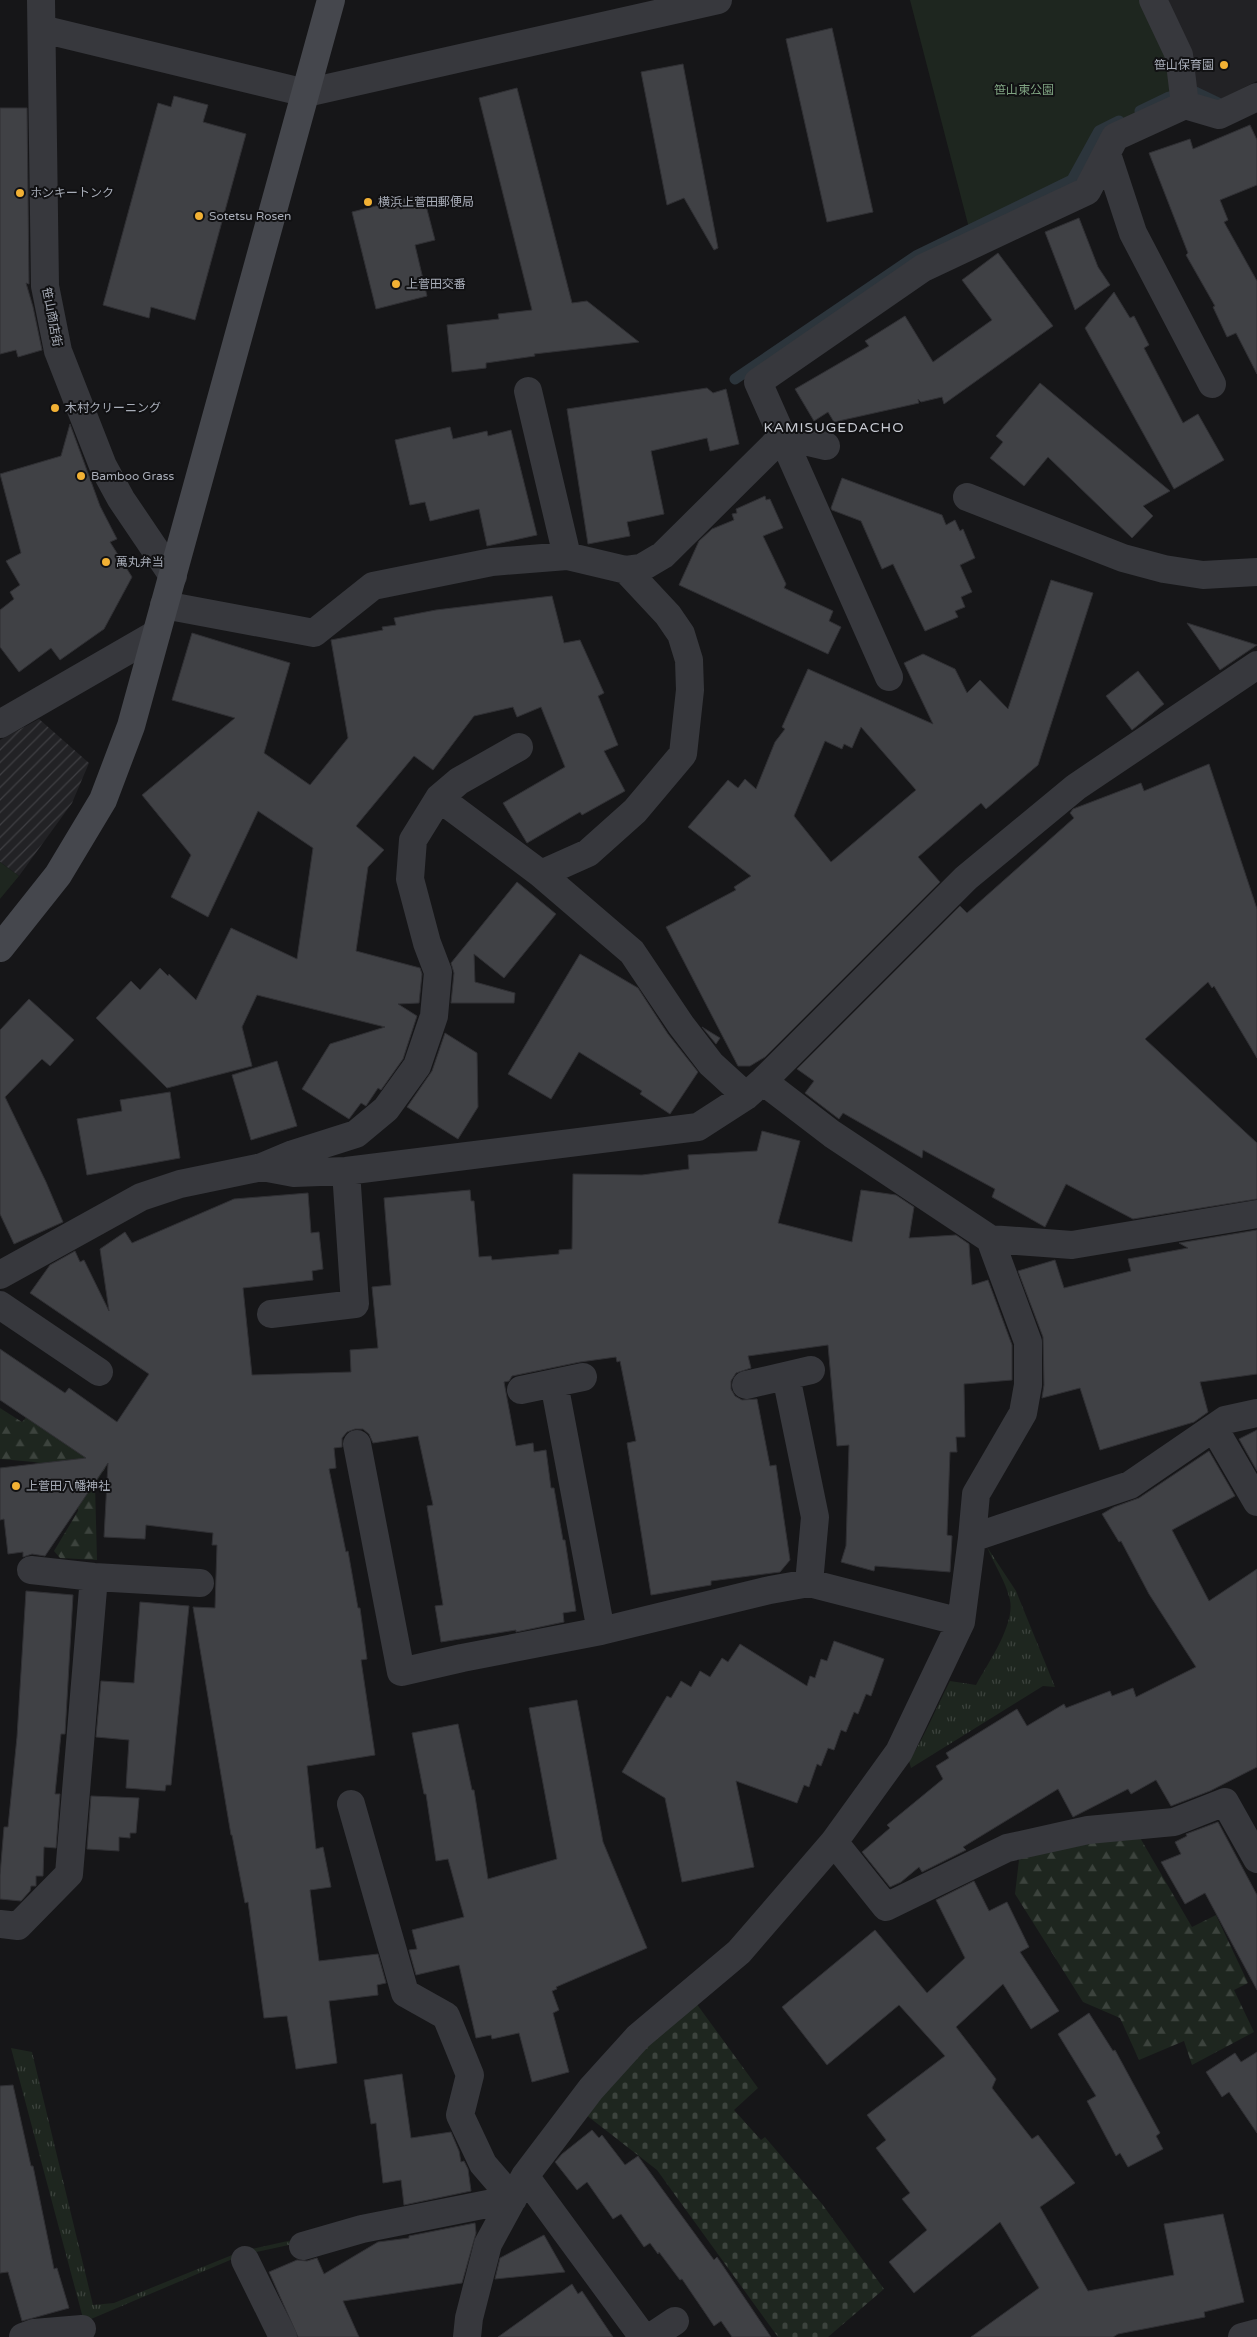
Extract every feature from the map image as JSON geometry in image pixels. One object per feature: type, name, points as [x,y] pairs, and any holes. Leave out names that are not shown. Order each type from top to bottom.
[{"type":"street","name":"笹山商店街","points":[[41,0],[45,286],[58,351],[102,466],[121,499],[172,576]]},
{"type":"street","points":[[0,948],[58,875],[103,800],[131,726],[331,0]]},
{"type":"street","points":[[42,29],[306,94],[718,0]]},
{"type":"street","points":[[1153,0],[1178,55],[1185,106]]},
{"type":"street","points":[[889,677],[758,382],[923,268],[1087,191],[1115,137],[1185,106],[1219,116],[1257,96]]},
{"type":"street","points":[[1107,154],[1133,233],[1212,384]]},
{"type":"street","points":[[528,391],[567,556]]},
{"type":"street","points":[[164,605],[314,633],[373,586],[492,562],[567,556],[626,570],[641,568],[663,555],[783,436]]},
{"type":"street","points":[[783,436],[826,446]]},
{"type":"street","points":[[967,498],[1123,558],[1164,569],[1203,575],[1257,572]]},
{"type":"street","points":[[541,874],[588,853],[635,811],[683,754],[690,690],[689,660],[681,634],[668,615],[626,570]]},
{"type":"street","points":[[0,724],[156,634]]},
{"type":"street","points":[[262,1167],[294,1173],[346,1171],[698,1127],[755,1088],[966,878],[1076,787],[1257,665]]},
{"type":"street","points":[[0,1275],[141,1197],[180,1184],[262,1167],[293,1154],[356,1134],[386,1110],[417,1066],[434,1016],[438,972],[427,943],[410,879],[412,840],[439,798],[459,781],[518,747]]},
{"type":"street","points":[[439,798],[541,874],[632,952],[681,1026],[711,1064],[832,1134],[990,1239],[1072,1245],[1257,1214]]},
{"type":"street","points":[[271,1314],[355,1304],[346,1171]]},
{"type":"street","points":[[467,2337],[469,2318],[488,2244],[519,2187],[591,2089],[638,2037],[739,1952],[834,1842],[899,1752],[961,1622],[976,1494],[1022,1413],[1028,1384],[1028,1342],[990,1239]]},
{"type":"street","points":[[0,1305],[99,1372]]},
{"type":"street","points":[[746,1385],[798,1373],[815,1517],[809,1583]]},
{"type":"street","points":[[521,1390],[584,1377]]},
{"type":"street","points":[[554,1383],[600,1631]]},
{"type":"street","points":[[972,1538],[1130,1485],[1225,1420],[1257,1413]]},
{"type":"street","points":[[1214,1428],[1257,1502]]},
{"type":"street","points":[[357,1444],[401,1672],[600,1631],[770,1590],[809,1583],[961,1622]]},
{"type":"street","points":[[31,1570],[94,1577],[200,1583]]},
{"type":"street","points":[[0,1924],[18,1926],[69,1874],[94,1577]]},
{"type":"street","points":[[834,1842],[886,1907],[1007,1848],[1088,1830],[1174,1822],[1226,1802],[1257,1859]]},
{"type":"street","points":[[351,1804],[405,1993],[446,2016],[470,2075],[460,2115],[483,2164],[519,2187],[643,2337]]},
{"type":"street","points":[[303,2246],[362,2228],[519,2187]]},
{"type":"street","points":[[245,2260],[283,2337]]},
{"type":"street","points":[[651,2337],[675,2321]]},
{"type":"street","points":[[23,2337],[34,2333],[82,2329]]},
{"type":"street","points":[[1242,2337],[1257,2333]]},
{"type":"shaded area","name":"笹山保育園","points":[[1168,0],[1257,0],[1257,81],[1217,101],[1193,88]]},
{"type":"shaded area","points":[[39,719],[89,763],[72,803],[19,876],[0,862],[0,740]]},
{"type":"green space","name":"笹山東公園","points":[[910,0],[1142,0],[1178,81],[1173,98],[1102,131],[1074,182],[970,232]]},
{"type":"green space","points":[[0,862],[19,876],[0,899]]},
{"type":"green space","points":[[0,1408],[22,1422],[32,1411],[111,1459],[95,1484],[97,1560],[60,1558],[54,1551],[78,1511],[77,1489],[70,1469],[34,1462],[0,1459]]},
{"type":"green space","points":[[987,1547],[1016,1591],[1055,1687],[1043,1686],[911,1768],[909,1761],[950,1681],[976,1685],[1005,1632],[1010,1610],[1010,1600],[1003,1580]]},
{"type":"green space","points":[[1139,1836],[1192,1927],[1216,1915],[1248,1983],[1234,1990],[1254,2032],[1192,2065],[1184,2041],[1139,2060],[1120,2018],[1083,2002],[1015,1894],[1020,1851]]},
{"type":"green space","points":[[696,2003],[758,2088],[734,2110],[761,2140],[765,2137],[822,2204],[884,2289],[828,2337],[778,2337],[657,2170],[581,2111],[640,2043]]},
{"type":"green space","points":[[11,2048],[32,2052],[93,2305],[114,2303],[242,2251],[297,2239],[298,2243],[242,2255],[84,2322]]},
{"type":"building","points":[[832,28],[873,212],[827,222],[786,39]]},
{"type":"building","points":[[683,64],[718,248],[714,250],[684,198],[667,205],[641,72]]},
{"type":"building","points":[[517,88],[572,303],[587,301],[639,342],[534,354],[535,356],[486,363],[486,368],[452,372],[447,325],[499,319],[498,314],[532,310],[479,98]]},
{"type":"building","points":[[174,96],[208,105],[203,122],[246,134],[195,320],[151,307],[149,318],[103,305],[158,103],[171,107]]},
{"type":"building","points":[[0,108],[27,108],[29,284],[26,283],[42,350],[18,357],[16,350],[0,354]]},
{"type":"building","points":[[1250,125],[1257,140],[1257,185],[1220,200],[1228,220],[1224,222],[1257,281],[1257,374],[1236,333],[1227,337],[1213,307],[1215,306],[1186,255],[1188,253],[1149,153],[1190,139],[1193,149]]},
{"type":"building","points":[[423,194],[435,240],[415,245],[427,296],[376,309],[352,212]]},
{"type":"building","points":[[1079,218],[1098,267],[1110,285],[1075,310],[1045,232]]},
{"type":"building","points":[[998,253],[1053,326],[944,404],[942,397],[921,402],[918,399],[919,403],[834,422],[828,412],[814,421],[795,389],[869,346],[865,341],[905,316],[933,362],[992,320],[962,280]]},
{"type":"building","points":[[1114,292],[1130,318],[1134,316],[1149,345],[1144,348],[1183,423],[1198,414],[1224,460],[1174,489],[1085,328]]},
{"type":"building","points":[[1040,383],[1170,491],[1143,506],[1153,516],[1132,538],[1048,457],[1024,486],[990,458],[1003,442],[996,436]]},
{"type":"building","points":[[707,388],[713,393],[726,389],[739,444],[710,451],[707,438],[651,451],[664,514],[627,522],[630,536],[588,544],[567,409]]},
{"type":"building","points":[[70,424],[100,506],[117,539],[110,542],[132,577],[104,629],[60,660],[51,648],[19,672],[0,647],[0,610],[14,599],[10,592],[20,585],[6,561],[21,553],[0,474],[61,456]]},
{"type":"building","points":[[450,427],[453,439],[487,431],[488,436],[511,430],[537,535],[487,546],[479,509],[430,521],[425,502],[410,505],[395,440]]},
{"type":"building","points":[[842,478],[942,515],[946,525],[955,520],[960,531],[963,529],[975,558],[960,565],[972,592],[961,597],[965,607],[955,611],[958,617],[925,631],[893,564],[882,569],[861,521],[832,510],[831,508]]},
{"type":"building","points":[[765,496],[766,500],[770,499],[783,528],[763,536],[786,584],[784,588],[833,611],[829,621],[841,627],[828,654],[679,585],[699,541],[712,529],[734,520],[732,514],[737,513],[736,509]]},
{"type":"building","points":[[1051,580],[1093,593],[1038,765],[986,809],[981,803],[918,857],[940,882],[765,1057],[750,1066],[738,1066],[666,927],[736,890],[734,887],[751,876],[688,827],[728,780],[738,788],[745,779],[756,789],[775,742],[785,729],[782,727],[808,669],[933,724],[904,663],[923,654],[955,669],[967,693],[980,680],[1008,709]],"holes":[[[861,727],[916,790],[831,862],[794,816],[825,741],[842,749],[844,744],[852,748]]]},
{"type":"building","points":[[552,596],[564,643],[580,640],[604,693],[598,696],[618,745],[604,751],[625,791],[582,815],[580,812],[527,843],[503,803],[565,767],[541,707],[517,717],[513,707],[474,716],[433,770],[414,756],[356,826],[384,850],[368,867],[356,951],[420,968],[422,974],[419,1003],[398,1004],[417,1016],[403,1059],[381,1090],[378,1088],[366,1106],[361,1103],[349,1119],[302,1089],[330,1044],[385,1027],[257,995],[242,1027],[252,1066],[167,1088],[96,1018],[131,981],[140,990],[160,968],[196,1000],[231,928],[297,959],[313,848],[258,811],[208,917],[171,897],[191,855],[142,795],[235,718],[172,700],[192,633],[290,663],[264,753],[310,785],[348,738],[331,640],[383,630],[382,627],[396,625],[394,618],[436,610]]},
{"type":"building","points":[[1187,623],[1257,645],[1220,670]]},
{"type":"building","points":[[1138,671],[1164,704],[1132,730],[1106,696]]},
{"type":"building","points":[[1209,764],[1257,909],[1257,1058],[1214,986],[1212,988],[1208,982],[1145,1039],[1257,1143],[1257,1199],[1133,1219],[1066,1184],[1045,1227],[992,1197],[995,1189],[923,1150],[922,1158],[843,1113],[839,1119],[805,1093],[814,1081],[797,1069],[960,906],[967,913],[1074,818],[1070,813],[1073,809],[1141,783],[1144,791]]},
{"type":"building","points":[[517,882],[556,914],[504,978],[474,954],[475,982],[515,993],[514,1003],[451,1003],[454,973],[451,963]]},
{"type":"building","points":[[580,954],[638,988],[668,1034],[698,1072],[670,1114],[640,1094],[642,1091],[579,1052],[551,1099],[508,1074]]},
{"type":"building","points":[[29,999],[74,1040],[50,1066],[42,1059],[5,1097],[63,1222],[14,1244],[0,1214],[0,1030]]},
{"type":"building","points":[[702,1027],[720,1038],[716,1044]]},
{"type":"building","points":[[445,1033],[477,1053],[478,1107],[458,1139],[407,1107],[432,1071]]},
{"type":"building","points":[[277,1061],[297,1126],[251,1140],[232,1075]]},
{"type":"building","points":[[170,1092],[180,1158],[87,1175],[77,1119],[122,1111],[120,1100]]},
{"type":"building","points":[[762,1131],[800,1141],[778,1223],[852,1242],[861,1190],[896,1195],[914,1207],[909,1238],[956,1235],[969,1244],[972,1285],[988,1280],[1012,1345],[1012,1380],[964,1384],[965,1437],[956,1437],[957,1452],[950,1452],[947,1535],[952,1536],[950,1572],[875,1566],[874,1571],[841,1562],[846,1546],[849,1445],[837,1446],[828,1345],[748,1356],[751,1368],[736,1373],[731,1381],[731,1389],[735,1396],[742,1400],[757,1399],[770,1466],[776,1465],[790,1560],[780,1572],[711,1581],[711,1585],[651,1595],[627,1443],[636,1441],[620,1361],[617,1362],[616,1357],[580,1362],[512,1376],[509,1381],[504,1382],[516,1446],[533,1443],[534,1452],[546,1450],[551,1488],[554,1488],[563,1540],[565,1540],[576,1611],[563,1613],[564,1622],[516,1632],[516,1630],[441,1642],[435,1606],[443,1605],[427,1506],[433,1505],[418,1436],[373,1443],[369,1434],[363,1429],[347,1432],[342,1438],[342,1447],[334,1448],[336,1468],[329,1469],[346,1552],[348,1551],[358,1608],[360,1608],[367,1659],[361,1660],[375,1755],[307,1766],[316,1849],[323,1847],[331,1887],[310,1890],[319,1961],[378,1954],[386,1983],[377,1985],[378,1995],[329,2001],[337,2063],[296,2069],[287,2016],[264,2018],[248,1902],[245,1903],[231,1835],[193,1607],[215,1608],[217,1545],[212,1545],[213,1533],[146,1525],[145,1539],[104,1537],[108,1463],[45,1556],[32,1554],[23,1557],[23,1552],[8,1554],[4,1519],[0,1520],[0,1468],[86,1458],[0,1400],[0,1349],[65,1393],[69,1388],[117,1422],[149,1374],[30,1293],[50,1265],[75,1251],[80,1262],[84,1260],[109,1311],[100,1249],[125,1232],[132,1243],[234,1199],[308,1193],[311,1233],[319,1232],[323,1269],[312,1271],[313,1280],[243,1288],[252,1375],[351,1372],[350,1350],[378,1348],[372,1287],[391,1285],[384,1198],[470,1190],[471,1201],[474,1201],[479,1257],[491,1256],[492,1260],[559,1254],[559,1250],[572,1249],[573,1174],[642,1175],[689,1169],[688,1155],[757,1151]]},
{"type":"building","points":[[1257,1230],[1257,1374],[1200,1382],[1208,1412],[1194,1422],[1100,1450],[1080,1388],[1042,1398],[1044,1385],[1043,1337],[1018,1271],[1055,1260],[1064,1288],[1131,1271],[1128,1259],[1188,1248],[1179,1243]]},
{"type":"building","points":[[1257,1430],[1257,1471],[1239,1439]]},
{"type":"building","points":[[1209,1451],[1235,1496],[1172,1530],[1209,1601],[1257,1569],[1257,1767],[1210,1791],[1171,1806],[1156,1780],[1131,1794],[1128,1789],[1073,1817],[1058,1789],[963,1847],[966,1850],[922,1872],[919,1867],[901,1882],[890,1887],[862,1852],[890,1828],[887,1825],[943,1779],[936,1766],[949,1758],[946,1753],[1017,1709],[1027,1726],[1064,1704],[1066,1708],[1110,1691],[1112,1696],[1133,1688],[1136,1697],[1196,1667],[1149,1594],[1121,1541],[1119,1542],[1102,1514],[1114,1507],[1139,1498]]},
{"type":"building","points":[[26,1591],[73,1595],[65,1734],[61,1734],[55,1794],[60,1794],[56,1848],[44,1847],[43,1876],[36,1876],[36,1886],[31,1886],[30,1891],[21,1901],[0,1899],[0,1875],[4,1827],[8,1827],[17,1737]]},
{"type":"building","points":[[140,1602],[189,1606],[171,1785],[166,1785],[165,1791],[126,1788],[129,1740],[96,1737],[101,1681],[134,1683]]},
{"type":"building","points":[[834,1641],[884,1659],[871,1696],[866,1694],[858,1714],[854,1712],[846,1732],[841,1730],[834,1750],[828,1748],[821,1766],[817,1764],[809,1787],[804,1785],[797,1803],[736,1781],[754,1867],[682,1882],[665,1798],[622,1772],[667,1696],[671,1698],[681,1681],[691,1687],[700,1671],[710,1677],[722,1658],[728,1662],[740,1644],[807,1686],[810,1676],[815,1678],[821,1659],[827,1661]]},
{"type":"building","points":[[577,1700],[603,1842],[647,1948],[556,1987],[557,1989],[552,1991],[559,2010],[553,2013],[569,2072],[532,2082],[519,2033],[492,2039],[491,2035],[476,2038],[459,1965],[416,1975],[409,1950],[417,1949],[412,1930],[464,1917],[448,1859],[436,1861],[426,1794],[424,1794],[412,1733],[458,1724],[472,1790],[474,1790],[488,1879],[557,1859],[529,1708]]},
{"type":"building","points":[[91,1796],[139,1798],[136,1833],[130,1833],[130,1838],[119,1837],[119,1851],[87,1849]]},
{"type":"building","points":[[1218,1822],[1257,1895],[1257,1990],[1205,1893],[1185,1904],[1161,1862],[1181,1854],[1175,1842],[1187,1836],[1186,1834]]},
{"type":"building","points":[[974,1881],[989,1911],[1007,1902],[1029,1947],[1020,1952],[1059,2011],[1031,2029],[1003,1984],[956,2027],[996,2079],[992,2088],[1032,2139],[1038,2135],[1075,2183],[1040,2207],[1088,2291],[1174,2275],[1164,2224],[1223,2214],[1244,2302],[1204,2312],[1205,2317],[1118,2334],[1113,2337],[971,2337],[1039,2288],[1000,2222],[914,2293],[889,2262],[927,2230],[902,2199],[910,2193],[876,2148],[886,2140],[867,2115],[945,2056],[899,2005],[827,2065],[782,2007],[875,1930],[927,1993],[965,1958],[936,1900]]},
{"type":"building","points":[[1089,2013],[1113,2051],[1115,2050],[1160,2133],[1156,2136],[1163,2149],[1128,2167],[1120,2153],[1116,2156],[1087,2101],[1096,2096],[1058,2034]]},
{"type":"building","points":[[1257,2052],[1257,2133],[1229,2092],[1222,2097],[1206,2072],[1235,2053],[1241,2062]]},
{"type":"building","points":[[402,2074],[411,2138],[451,2132],[459,2151],[461,2162],[464,2161],[468,2169],[471,2191],[404,2205],[401,2180],[383,2183],[376,2123],[371,2124],[364,2080]]},
{"type":"building","points":[[13,2085],[31,2166],[33,2166],[54,2269],[57,2268],[69,2308],[22,2321],[8,2272],[0,2273],[0,2086]]},
{"type":"building","points":[[592,2130],[599,2138],[602,2135],[625,2165],[638,2156],[714,2260],[717,2257],[771,2337],[732,2337],[721,2321],[714,2326],[682,2279],[680,2280],[650,2243],[644,2247],[621,2214],[613,2219],[587,2182],[577,2190],[555,2162]]},
{"type":"building","points":[[475,2223],[476,2233],[462,2283],[343,2301],[359,2337],[298,2337],[269,2272],[297,2260],[307,2261],[317,2258],[324,2274],[378,2242],[409,2238],[409,2236]]},
{"type":"building","points":[[544,2235],[565,2272],[495,2279],[500,2258]]},
{"type":"building","points":[[572,2284],[578,2294],[582,2291],[613,2337],[498,2337]]},
{"type":"waterway","points":[[1140,111],[1169,97],[1193,91],[1218,103]]},
{"type":"waterway","points":[[735,379],[916,256],[1072,180],[1099,131],[1119,121]]},
{"type":"place","name":"笹山保育園","points":[[1224,65]]},
{"type":"place","name":"ホンキートンク","points":[[20,193]]},
{"type":"place","name":"横浜上菅田郵便局","points":[[368,202]]},
{"type":"place","name":"Sotetsu Rosen","points":[[199,216]]},
{"type":"place","name":"上菅田交番","points":[[396,284]]},
{"type":"place","name":"木村クリーニング","points":[[55,408]]},
{"type":"place","name":"Bamboo Grass","points":[[81,476]]},
{"type":"place","name":"萬丸弁当","points":[[106,562]]},
{"type":"place","name":"上菅田八幡神社","points":[[16,1486]]},
{"type":"district","name":"KAMISUGEDACHO","points":[[834,427]]}]
